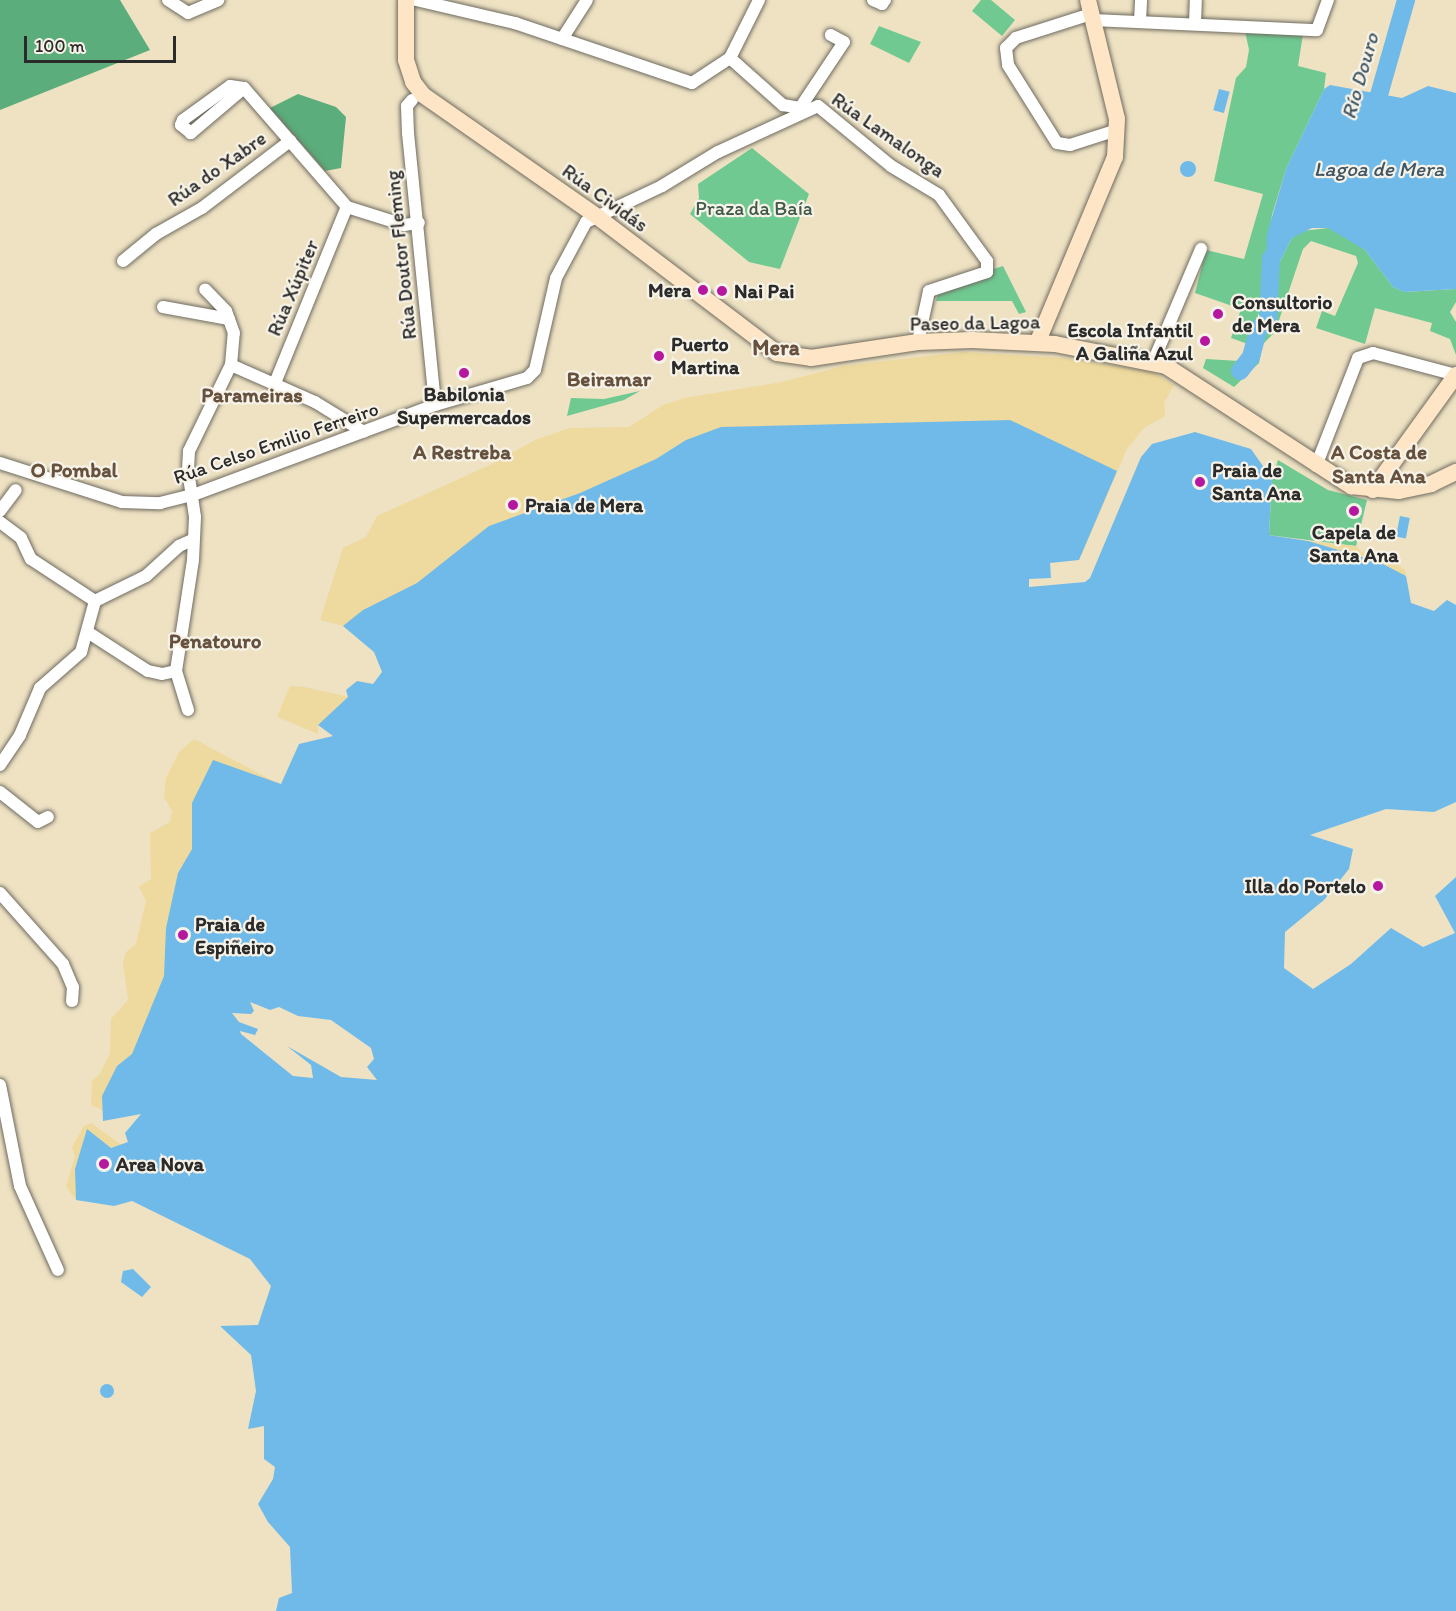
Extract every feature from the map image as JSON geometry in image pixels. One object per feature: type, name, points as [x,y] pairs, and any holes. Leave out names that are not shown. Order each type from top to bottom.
[{"type":"main road","name":"Rúa Doutor Fleming","points":[[406,0],[406,60],[415,92]]},
{"type":"main road","points":[[1038,341],[1110,172],[1117,130],[1091,11]]},
{"type":"main road","name":"Rúa Cividás","points":[[415,92],[599,218],[760,344]]},
{"type":"main road","name":"Paseo da Lagoa","points":[[760,344],[777,353],[802,358],[918,342],[1038,341],[1153,362],[1179,374],[1316,466],[1351,486],[1372,490],[1415,489],[1456,472]]},
{"type":"main road","points":[[1372,490],[1456,375]]},
{"type":"street","points":[[168,0],[188,14],[218,0]]},
{"type":"street","points":[[416,0],[515,23],[692,83],[730,58],[759,0]]},
{"type":"street","points":[[562,39],[587,0]]},
{"type":"street","points":[[873,0],[882,4],[885,0]]},
{"type":"street","points":[[1140,21],[1141,0]]},
{"type":"street","points":[[1195,24],[1196,0]]},
{"type":"street","points":[[1117,130],[1070,145],[1057,143],[1008,64],[1006,48],[1016,38],[1091,11],[1140,21],[1317,30],[1328,0]]},
{"type":"street","points":[[730,58],[783,105],[800,108],[844,42],[831,35]]},
{"type":"street","points":[[244,88],[191,133],[181,125],[183,120],[230,86],[244,88],[290,141]]},
{"type":"street","name":"Rúa Doutor Fleming","points":[[415,92],[407,106],[407,115],[435,405]]},
{"type":"street","name":"Rúa Lamalonga","points":[[527,378],[535,370],[556,278],[586,222],[599,218],[699,164],[818,106],[891,166],[939,195],[990,267],[987,272],[929,291],[918,342]]},
{"type":"street","name":"Rúa do Xabre","points":[[123,261],[156,234],[202,208],[290,141],[347,207]]},
{"type":"street","points":[[347,207],[404,225],[419,224]]},
{"type":"street","name":"Rúa Xúpiter","points":[[274,383],[347,207]]},
{"type":"street","points":[[1153,362],[1201,249]]},
{"type":"street","points":[[188,710],[176,671],[188,602],[192,540],[193,495],[188,470],[189,451],[231,365],[234,333],[229,319],[205,289]]},
{"type":"street","points":[[163,307],[229,319]]},
{"type":"street","points":[[1316,466],[1358,358],[1373,353],[1456,375]]},
{"type":"street","points":[[231,365],[344,417],[364,432]]},
{"type":"street","name":"Rúa Celso Emilio Ferreiro","points":[[0,463],[122,502],[160,503],[193,495],[435,405],[527,378]]},
{"type":"street","points":[[0,511],[16,490]]},
{"type":"street","points":[[0,522],[21,538],[31,559],[95,601]]},
{"type":"street","points":[[95,601],[146,576],[179,546],[192,540]]},
{"type":"street","points":[[0,765],[20,735],[40,688],[81,652],[89,633],[95,601]]},
{"type":"street","points":[[89,633],[148,671],[162,674],[176,671]]},
{"type":"street","points":[[0,792],[38,822],[48,817]]},
{"type":"street","points":[[0,893],[63,964],[73,987],[72,1001]]},
{"type":"street","points":[[0,1085],[20,1186],[58,1270]]},
{"type":"green space","points":[[0,0],[120,0],[150,50],[0,110]]},
{"type":"green space","points":[[981,0],[991,0],[1015,20],[1002,36],[972,11]]},
{"type":"green space","points":[[879,26],[921,42],[909,63],[870,44]]},
{"type":"green space","points":[[1245,31],[1303,34],[1298,66],[1326,73],[1324,89],[1286,169],[1272,215],[1264,272],[1270,281],[1292,238],[1302,231],[1328,228],[1340,232],[1365,250],[1393,287],[1404,292],[1456,289],[1456,302],[1450,312],[1456,322],[1456,355],[1450,339],[1430,331],[1432,323],[1375,308],[1365,344],[1316,328],[1322,311],[1335,316],[1358,263],[1356,256],[1311,241],[1303,249],[1275,332],[1263,344],[1259,363],[1234,387],[1203,368],[1206,359],[1239,361],[1248,344],[1231,338],[1241,309],[1195,293],[1206,250],[1244,259],[1263,194],[1214,181],[1236,78],[1246,67],[1249,50]]},
{"type":"green space","points":[[298,94],[336,107],[346,117],[341,168],[325,171],[270,108]]},
{"type":"green space","name":"Praza da Baía","points":[[752,148],[809,194],[780,269],[749,262],[690,214],[699,198],[698,184]]},
{"type":"green space","points":[[1003,266],[1026,312],[1019,314],[1012,301],[936,301],[940,286]]},
{"type":"green space","points":[[640,391],[624,400],[567,416],[571,398],[604,399]]},
{"type":"green space","points":[[1278,460],[1328,490],[1367,500],[1356,546],[1269,535],[1272,479]]},
{"type":"sand","points":[[962,352],[1065,358],[1153,372],[1174,385],[1164,403],[1165,416],[1144,428],[1127,449],[1082,554],[374,652],[343,626],[320,620],[343,548],[366,537],[377,516],[492,464],[535,440],[570,428],[629,427],[663,405],[684,398],[782,382],[843,366]]},
{"type":"sand","points":[[1308,541],[1356,546],[1362,552],[1394,562],[1405,570],[1408,586],[1306,553]]},
{"type":"sand","points":[[290,686],[349,697],[318,725],[318,734],[277,717]]},
{"type":"sand","name":"Praia de Espiñeiro","points":[[194,739],[279,784],[124,1114],[113,1115],[91,1105],[92,1081],[100,1074],[110,1053],[111,1019],[128,1000],[123,963],[126,952],[136,944],[146,901],[139,887],[151,879],[150,833],[170,822],[172,811],[164,797],[166,778],[179,752]]},
{"type":"sand","name":"Area Nova","points":[[91,1123],[137,1156],[85,1201],[76,1200],[66,1186],[75,1156],[72,1147],[83,1127]]},
{"type":"water","name":"Lagoa de Mera","points":[[1330,85],[1402,98],[1428,86],[1456,93],[1456,289],[1404,292],[1393,287],[1365,250],[1328,228],[1312,228],[1292,238],[1270,281],[1265,281],[1267,234],[1286,169],[1324,89]]},
{"type":"water","points":[[1219,89],[1230,92],[1224,113],[1213,110]]},
{"type":"water","points":[[1188,161],[1194,163],[1196,169],[1194,175],[1188,177],[1182,175],[1180,169],[1182,163]]},
{"type":"water","points":[[1010,420],[1117,471],[1079,560],[1050,563],[1051,578],[1029,579],[1029,587],[1085,582],[1090,578],[1141,457],[1152,444],[1195,432],[1251,449],[1272,479],[1269,535],[1308,541],[1379,562],[1406,576],[1411,603],[1434,611],[1447,600],[1456,605],[1456,802],[1434,812],[1386,809],[1310,835],[1353,849],[1349,869],[1324,900],[1285,932],[1284,968],[1313,989],[1351,964],[1391,928],[1423,947],[1455,933],[1435,896],[1456,877],[1456,1611],[276,1611],[279,1598],[292,1593],[290,1547],[268,1522],[258,1504],[273,1479],[275,1467],[264,1459],[264,1426],[248,1429],[256,1391],[251,1355],[220,1326],[258,1325],[271,1286],[250,1259],[132,1201],[114,1206],[76,1200],[75,1169],[87,1129],[111,1148],[128,1142],[125,1133],[141,1114],[103,1121],[102,1096],[117,1066],[132,1054],[164,976],[166,928],[178,873],[192,849],[192,803],[213,760],[281,784],[299,744],[333,736],[318,725],[348,697],[346,690],[357,681],[373,684],[382,672],[374,652],[343,626],[363,610],[417,583],[489,526],[580,493],[656,459],[686,440],[721,427]],"holes":[[[250,1002],[270,1010],[279,1007],[298,1016],[331,1020],[371,1048],[374,1059],[367,1067],[377,1080],[341,1077],[287,1046],[311,1065],[313,1078],[293,1076],[241,1034],[240,1031],[255,1035],[258,1029],[239,1022],[232,1013],[251,1014],[254,1011]]]},
{"type":"water","points":[[1400,516],[1410,518],[1406,539],[1396,537]]},
{"type":"water","points":[[133,1269],[151,1287],[142,1297],[121,1282],[123,1271]]},
{"type":"water","points":[[104,1384],[110,1384],[114,1391],[110,1398],[104,1398],[100,1394],[100,1388]]},
{"type":"waterway","name":"Río Douro","points":[[1373,116],[1406,0]]},
{"type":"waterway","name":"Río Douro","points":[[1240,371],[1251,357],[1259,328],[1268,320],[1271,258]]},
{"type":"place","name":"Mera","points":[[703,290]]},
{"type":"place","name":"Nai Pai","points":[[722,291]]},
{"type":"place","name":"Consultorio de Mera","points":[[1218,314]]},
{"type":"place","name":"Escola Infantil A Galiña Azul","points":[[1205,341]]},
{"type":"place","name":"Puerto Martina","points":[[659,356]]},
{"type":"place","name":"Babilonia Supermercados","points":[[464,373]]},
{"type":"place","name":"Praia de Santa Ana","points":[[1200,482]]},
{"type":"place","name":"Praia de Mera","points":[[513,505]]},
{"type":"place","name":"Capela de Santa Ana","points":[[1354,511]]},
{"type":"place","name":"Illa do Portelo","points":[[1378,886]]},
{"type":"place","name":"Praia de Espiñeiro","points":[[183,935]]},
{"type":"place","name":"Area Nova","points":[[104,1164]]},
{"type":"district","name":"Mera","points":[[776,348]]},
{"type":"district","name":"Beiramar","points":[[609,379]]},
{"type":"district","name":"Parameiras","points":[[252,395]]},
{"type":"district","name":"A Restreba","points":[[462,452]]},
{"type":"district","name":"A Costa de Santa Ana","points":[[1379,464]]},
{"type":"district","name":"O Pombal","points":[[74,470]]},
{"type":"district","name":"Penatouro","points":[[215,641]]}]
